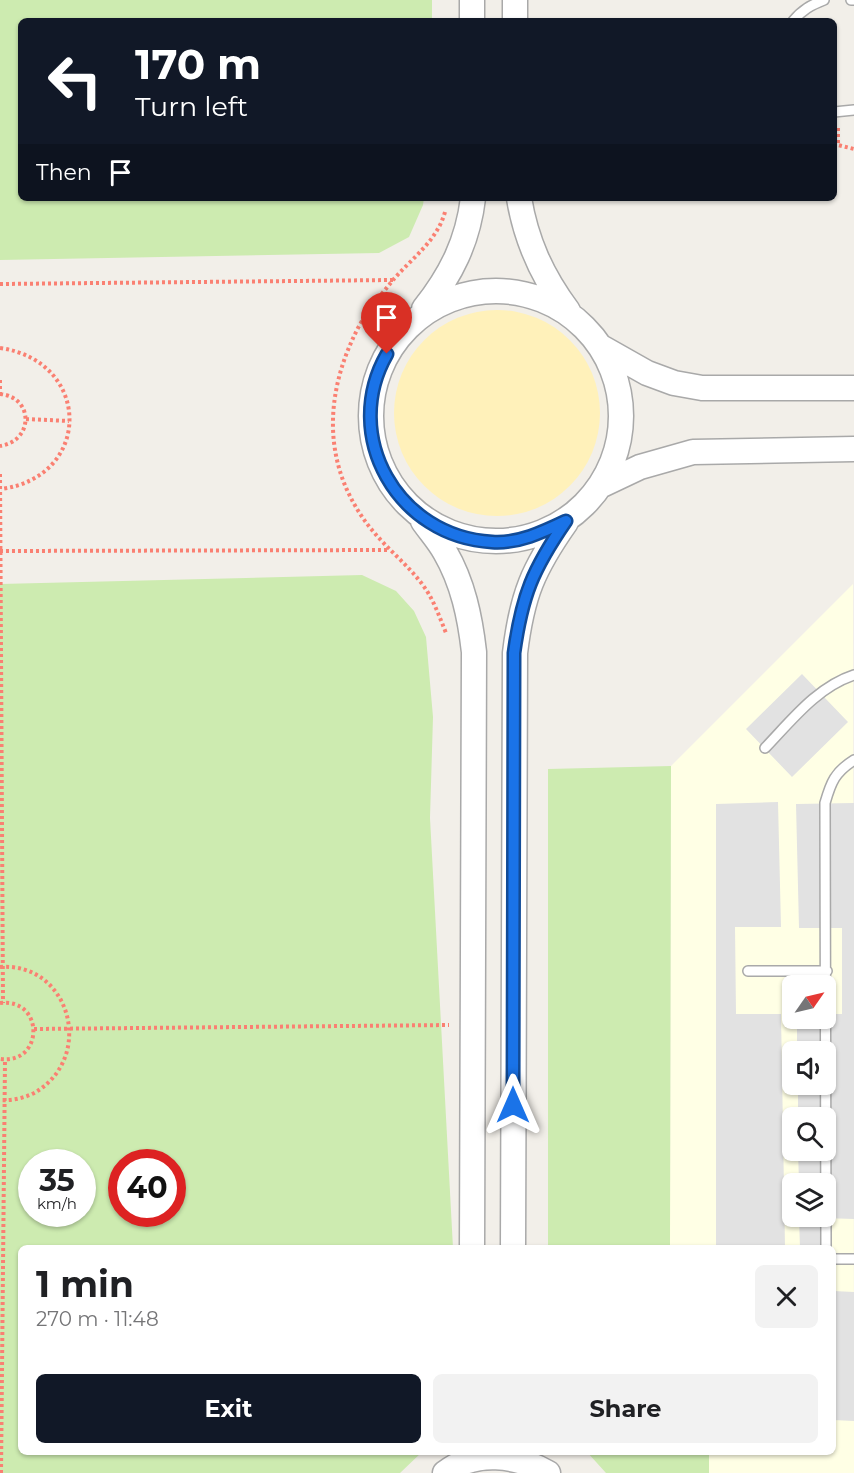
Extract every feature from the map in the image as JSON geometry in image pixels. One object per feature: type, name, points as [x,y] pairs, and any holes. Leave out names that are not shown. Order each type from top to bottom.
[{"type":"street","points":[[472,0],[472,18]]},
{"type":"street","points":[[515,0],[515,18]]},
{"type":"street","points":[[472,1245],[474,652],[470,617],[459,580],[445,552],[420,517],[396,494],[380,465],[371,433],[370,400],[379,369],[395,340],[441,287],[460,254],[471,219],[473,201]]},
{"type":"street","points":[[420,517],[454,536],[492,543],[531,537],[566,521],[586,505],[602,485],[617,452],[622,416],[617,380],[601,347],[571,315],[550,286],[533,254],[522,220],[519,201]]},
{"type":"street","points":[[418,316],[446,300],[478,291],[511,291],[542,299],[571,315]]},
{"type":"street","points":[[601,347],[647,373],[674,383],[702,388],[854,388]]},
{"type":"street","points":[[602,485],[640,467],[693,452],[854,449]]},
{"type":"street","points":[[513,1245],[514,653],[519,617],[528,587],[543,555],[566,521]]},
{"type":"street","points":[[537,1455],[548,1473]]},
{"type":"street","points":[[451,1465],[490,1457],[510,1458],[530,1463],[548,1473]]},
{"type":"lane","points":[[796,18],[811,5],[824,0]]},
{"type":"lane","points":[[837,112],[854,110]]},
{"type":"lane","points":[[765,748],[819,693],[833,683],[854,675]]},
{"type":"lane","points":[[826,1245],[825,803],[831,782],[841,769],[854,760]]},
{"type":"lane","points":[[748,971],[827,971]]},
{"type":"lane","points":[[836,1259],[854,1259]]},
{"type":"path","points":[[837,128],[838,145],[854,149]]},
{"type":"path","points":[[446,207],[436,233],[363,319],[350,344],[340,371],[331,430],[336,459],[344,485],[357,511],[427,591],[437,609],[446,634]]},
{"type":"path","points":[[0,284],[394,280]]},
{"type":"path","points":[[0,348],[16,350],[44,364],[55,376],[63,390],[68,405],[69,421],[62,450],[43,474],[30,482],[0,489]]},
{"type":"path","points":[[0,380],[0,394],[11,397],[20,404],[26,419],[24,430],[18,438],[10,444],[0,446]]},
{"type":"path","points":[[26,419],[69,421]]},
{"type":"path","points":[[0,474],[2,1003],[16,1005],[26,1011],[33,1022],[34,1029],[32,1040],[26,1051],[17,1058],[3,1059],[0,1473]]},
{"type":"path","points":[[1,551],[390,550]]},
{"type":"path","points":[[2,967],[31,972],[44,980],[62,1001],[68,1014],[70,1028],[70,1044],[66,1059],[48,1084],[35,1093],[2,1100]]},
{"type":"path","points":[[34,1029],[449,1025]]},
{"type":"shaded area","points":[[853,584],[854,1473],[709,1473],[709,1455],[836,1455],[836,1245],[670,1245],[671,766]]},
{"type":"shaded area","points":[[802,674],[848,722],[792,777],[746,729]]},
{"type":"shaded area","points":[[778,802],[781,927],[735,927],[736,1014],[781,1014],[784,1173],[782,1227],[785,1227],[785,1245],[716,1245],[716,804]]},
{"type":"shaded area","points":[[854,803],[854,1219],[836,1218],[836,1173],[799,1173],[798,1161],[836,1161],[836,1107],[798,1107],[798,1095],[836,1095],[836,1041],[797,1041],[797,1029],[836,1029],[836,1014],[842,1014],[842,928],[799,928],[796,804]]},
{"type":"shaded area","points":[[799,1227],[823,1227],[823,1245],[800,1245]]},
{"type":"shaded area","points":[[836,1291],[854,1292],[854,1421],[836,1420]]},
{"type":"green space","points":[[0,0],[432,0],[432,18],[18,18],[18,201],[424,201],[409,237],[379,253],[0,260]]},
{"type":"green space","points":[[362,575],[396,591],[414,611],[426,637],[433,717],[430,818],[453,1245],[18,1245],[18,1455],[419,1455],[400,1473],[0,1473],[0,584]]},
{"type":"green space","points":[[671,766],[670,1245],[548,1245],[548,769]]},
{"type":"green space","points":[[590,1455],[709,1455],[709,1473],[606,1473]]},
{"type":"sand","points":[[497,310],[517,312],[536,318],[570,340],[592,374],[598,393],[600,413],[598,433],[592,452],[570,486],[536,508],[517,514],[497,516],[477,514],[458,508],[424,486],[402,452],[396,433],[394,413],[396,393],[402,374],[424,340],[458,318],[477,312]]},
{"type":"route","points":[[387,354],[379,369],[370,400],[371,433],[380,465],[396,494],[420,517],[454,536],[492,543],[531,537],[566,521],[543,555],[528,587],[519,617],[514,653],[513,1105]]}]
